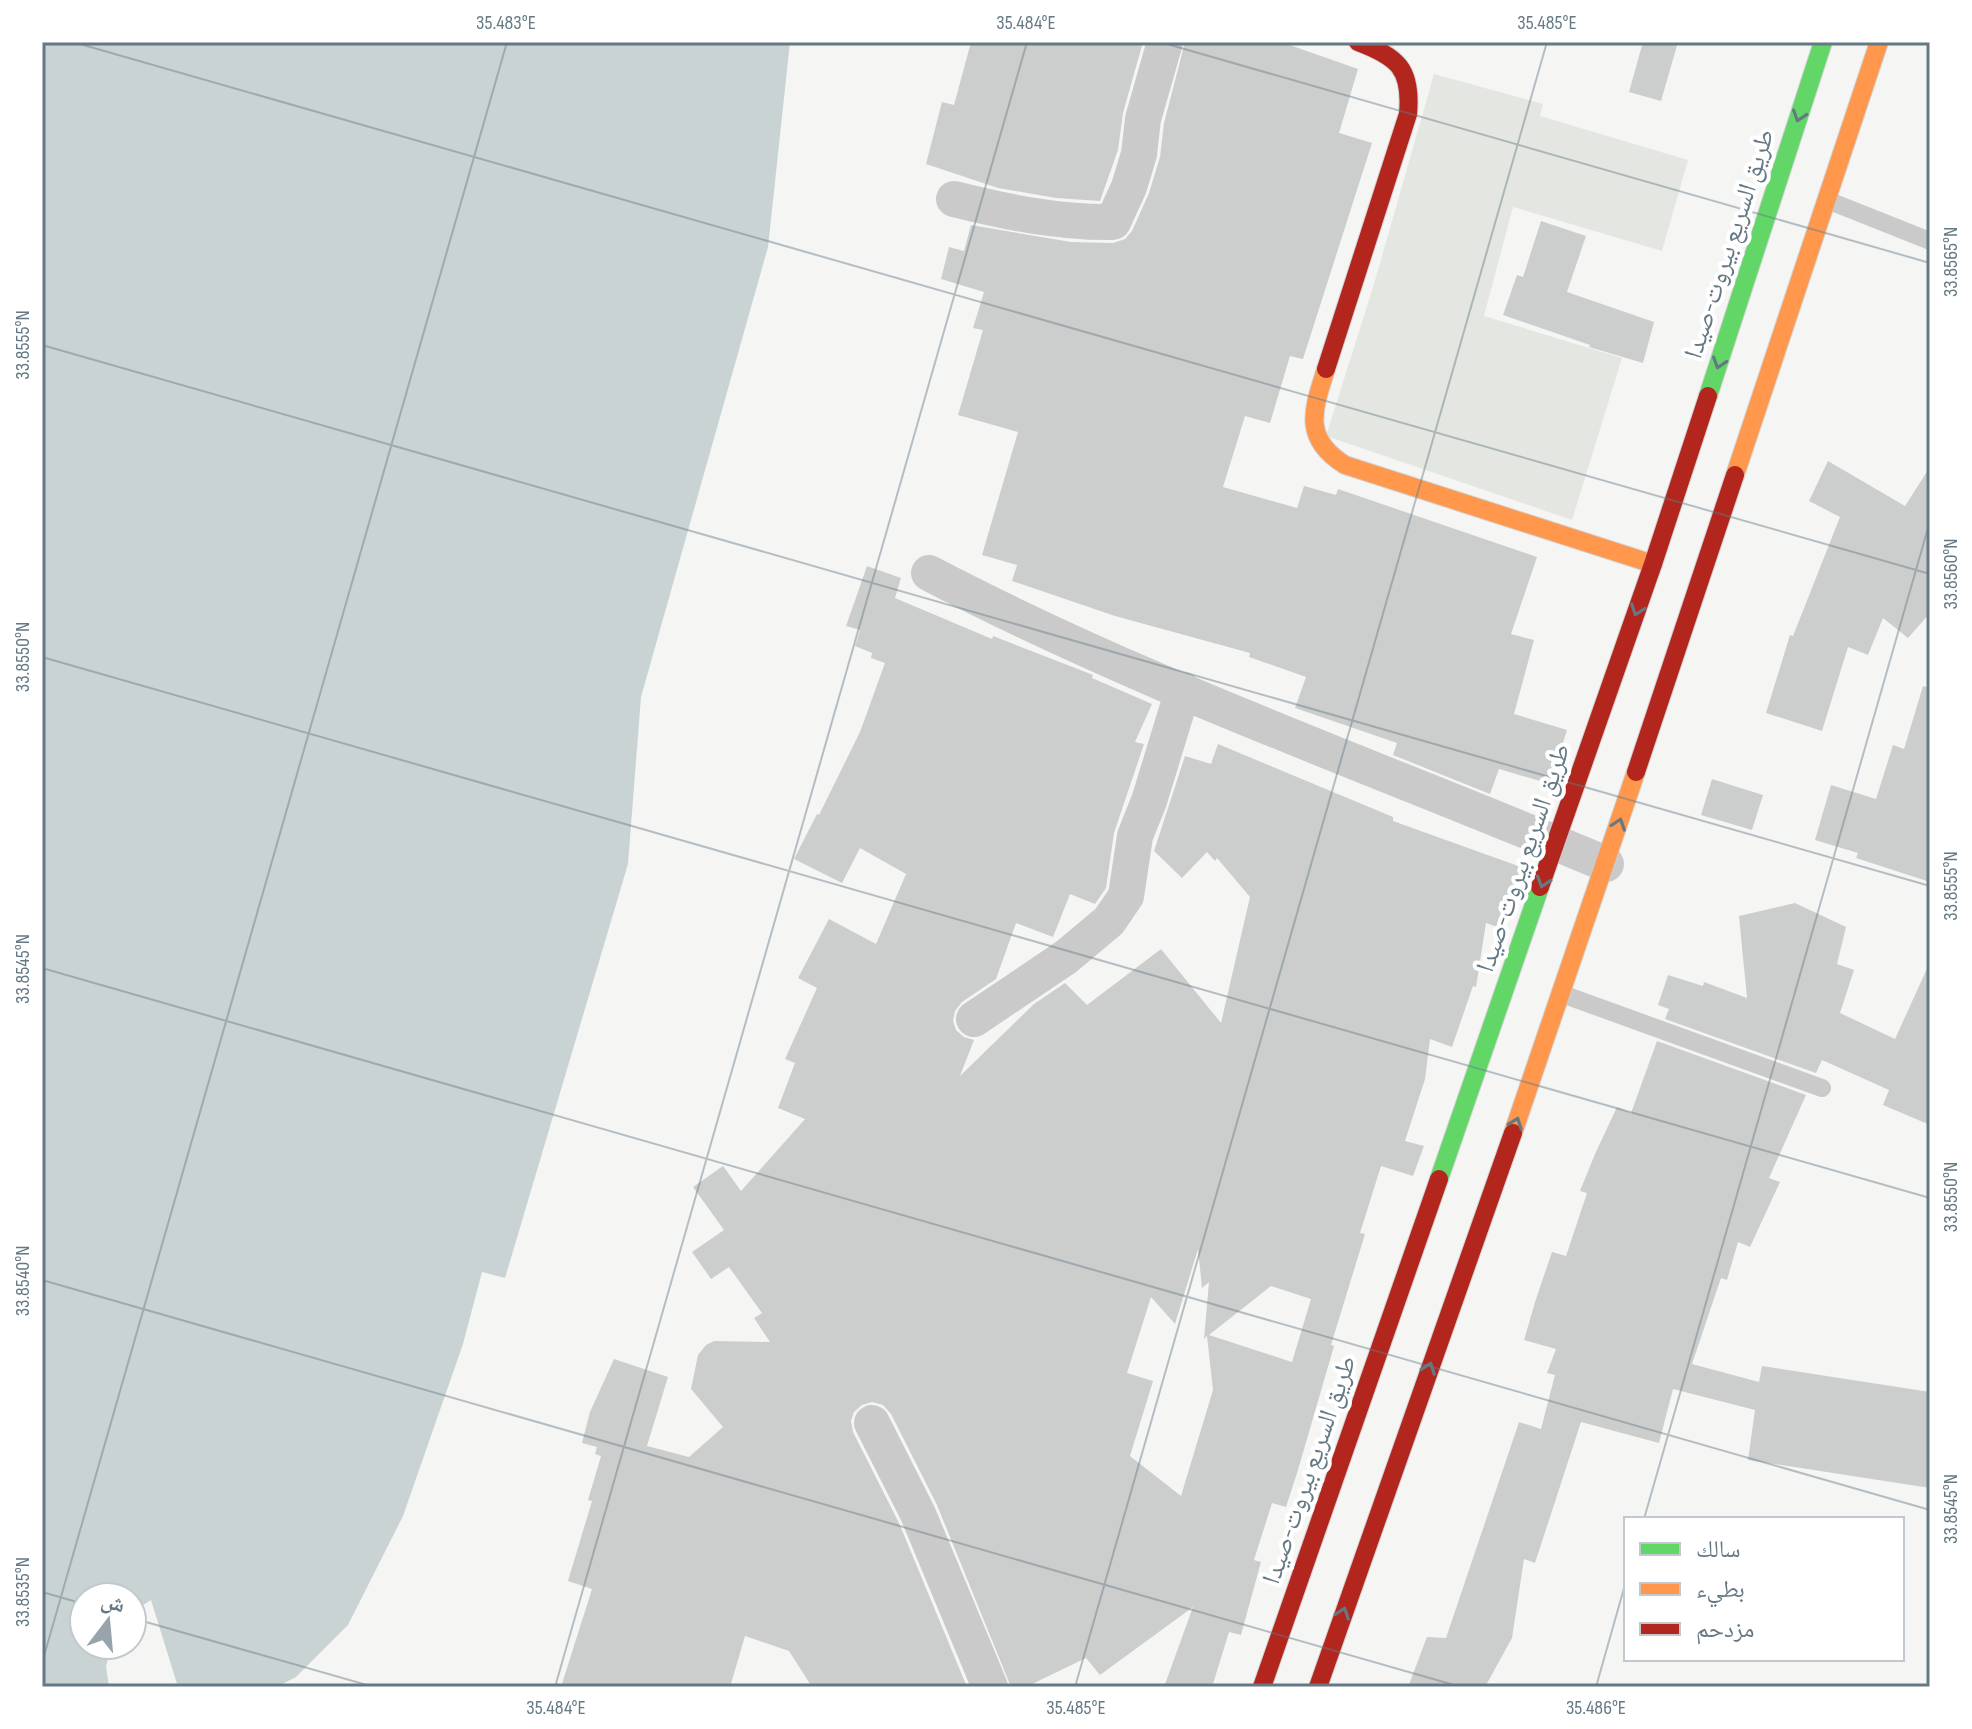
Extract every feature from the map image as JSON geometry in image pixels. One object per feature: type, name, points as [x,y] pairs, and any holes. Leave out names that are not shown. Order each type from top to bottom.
[{"type":"main road","points":[[1358,42],[1389,55],[1399,63],[1409,78],[1412,92],[1408,114],[1315,404],[1315,437],[1328,455],[1345,465],[1653,564]]},
{"type":"main road","name":"طريق السريع بيروت-صيدا","points":[[1262,1687],[1653,564],[1823,42]]},
{"type":"main road","points":[[1318,1687],[1562,994],[1879,42]]},
{"type":"street","points":[[954,199],[1036,216],[1113,222],[1129,187],[1139,154],[1143,119],[1165,42]]},
{"type":"street","points":[[929,573],[1004,613],[1183,690],[1606,864]]},
{"type":"street","points":[[974,1019],[1066,957],[1109,921],[1126,896],[1135,836],[1183,690]]},
{"type":"street","points":[[872,1423],[918,1514],[990,1687]]},
{"type":"lane","points":[[1827,200],[1930,241]]},
{"type":"lane","points":[[1562,994],[1822,1088]]},
{"type":"shaded area","points":[[42,42],[790,42],[768,247],[641,697],[628,864],[505,1278],[482,1272],[463,1344],[403,1516],[348,1625],[296,1677],[276,1687],[178,1687],[151,1600],[148,1602],[148,1581],[68,1581],[68,1661],[107,1661],[109,1687],[42,1687]]},
{"type":"shaded area","points":[[1434,74],[1543,104],[1540,116],[1688,160],[1662,251],[1513,207],[1484,316],[1622,358],[1572,520],[1326,436],[1374,284]]},
{"type":"building","points":[[971,42],[1143,42],[1123,113],[1118,150],[1100,201],[1056,198],[998,188],[926,164],[942,102],[954,105]]},
{"type":"building","points":[[1185,42],[1281,42],[1358,69],[1339,133],[1372,143],[1303,359],[1290,356],[1270,423],[1245,416],[1223,487],[1297,508],[1304,486],[1336,495],[1338,489],[1537,557],[1511,634],[1534,640],[1514,714],[1567,730],[1550,784],[1499,769],[1490,794],[1393,755],[1397,743],[1295,708],[1306,677],[1249,657],[1250,653],[1115,616],[1012,581],[1017,565],[982,555],[1018,432],[958,415],[983,330],[973,328],[984,292],[941,279],[949,247],[964,251],[971,225],[1071,242],[1113,243],[1125,239],[1132,231],[1149,193],[1160,157],[1164,123]]},
{"type":"building","points":[[1643,42],[1678,42],[1661,101],[1629,92]]},
{"type":"building","points":[[1541,221],[1586,236],[1567,292],[1654,322],[1643,363],[1503,315],[1517,275],[1523,277]]},
{"type":"building","points":[[1828,461],[1905,506],[1930,467],[1930,613],[1908,638],[1883,618],[1868,655],[1848,647],[1822,731],[1766,713],[1790,635],[1793,636],[1840,517],[1809,501]]},
{"type":"building","points":[[867,566],[901,578],[895,598],[992,639],[993,636],[1093,675],[1092,678],[1152,704],[1135,742],[1144,744],[1114,833],[1106,888],[1095,904],[1070,894],[1053,937],[1016,923],[996,979],[962,1002],[955,1011],[953,1021],[956,1030],[974,1040],[960,1076],[1034,1004],[1065,983],[1087,1005],[1161,949],[1221,1023],[1250,897],[1217,858],[1215,861],[1207,852],[1182,878],[1154,851],[1185,756],[1211,764],[1218,744],[1393,817],[1393,821],[1521,867],[1500,928],[1486,923],[1476,987],[1473,986],[1452,1047],[1430,1039],[1425,1079],[1405,1141],[1424,1146],[1413,1176],[1381,1166],[1360,1233],[1365,1234],[1331,1345],[1334,1346],[1286,1507],[1272,1503],[1254,1560],[1261,1562],[1241,1635],[1229,1632],[1212,1687],[1164,1687],[1193,1607],[1100,1675],[1086,1658],[1026,1687],[1011,1687],[937,1505],[891,1414],[883,1405],[872,1402],[854,1412],[851,1421],[853,1432],[899,1523],[967,1687],[812,1687],[789,1651],[745,1636],[730,1687],[561,1687],[592,1589],[568,1581],[592,1501],[588,1500],[601,1456],[595,1454],[597,1447],[582,1443],[590,1412],[614,1359],[668,1377],[647,1446],[689,1457],[723,1427],[691,1389],[698,1355],[714,1341],[770,1342],[754,1318],[762,1313],[729,1267],[711,1279],[692,1252],[724,1230],[693,1187],[723,1166],[741,1191],[805,1119],[778,1108],[795,1063],[785,1059],[817,988],[798,978],[829,919],[876,944],[906,874],[860,848],[842,883],[794,859],[860,732],[885,663],[871,658],[872,653],[855,646],[860,630],[846,626]],"holes":[[[1198,1249],[1202,1288],[1209,1282],[1204,1339],[1207,1336],[1213,1390],[1181,1496],[1130,1456],[1153,1381],[1127,1373],[1151,1297],[1175,1324]],[[1271,1286],[1311,1299],[1292,1362],[1209,1335]]]},
{"type":"building","points":[[1923,686],[1930,688],[1930,882],[1856,858],[1858,853],[1815,840],[1831,785],[1876,799],[1893,745],[1904,749]]},
{"type":"building","points":[[1712,779],[1763,795],[1752,830],[1701,815]]},
{"type":"building","points":[[1795,903],[1846,927],[1837,964],[1854,970],[1840,1013],[1895,1039],[1930,962],[1930,1125],[1883,1105],[1889,1090],[1822,1060],[1816,1073],[1665,1019],[1669,1009],[1658,1005],[1668,975],[1703,986],[1704,982],[1747,998],[1739,916]]},
{"type":"building","points":[[1657,1041],[1806,1095],[1769,1178],[1780,1182],[1750,1247],[1738,1242],[1727,1280],[1721,1278],[1692,1364],[1759,1382],[1762,1366],[1930,1392],[1930,1488],[1748,1460],[1755,1410],[1673,1389],[1659,1443],[1581,1422],[1535,1563],[1524,1559],[1512,1638],[1485,1687],[1408,1687],[1427,1637],[1446,1638],[1519,1422],[1541,1429],[1555,1375],[1547,1373],[1556,1349],[1524,1340],[1536,1299],[1552,1252],[1566,1256],[1587,1193],[1580,1191],[1595,1154],[1617,1107],[1631,1113]]},
{"type":"traffic: fast","points":[[1708,396],[1823,42]]},
{"type":"traffic: fast","points":[[1439,1179],[1540,887]]},
{"type":"traffic: slow","points":[[1735,475],[1879,42]]},
{"type":"traffic: slow","points":[[1326,369],[1314,422],[1322,444],[1345,465],[1653,564]]},
{"type":"traffic: slow","points":[[1513,1133],[1636,772]]},
{"type":"traffic: jam","points":[[1326,369],[1408,114],[1408,86],[1400,67],[1383,53],[1358,42]]},
{"type":"traffic: jam","points":[[1540,887],[1708,396]]},
{"type":"traffic: jam","points":[[1636,772],[1735,475]]},
{"type":"traffic: jam","points":[[1318,1687],[1513,1133]]},
{"type":"traffic: jam","points":[[1262,1687],[1439,1179]]}]
